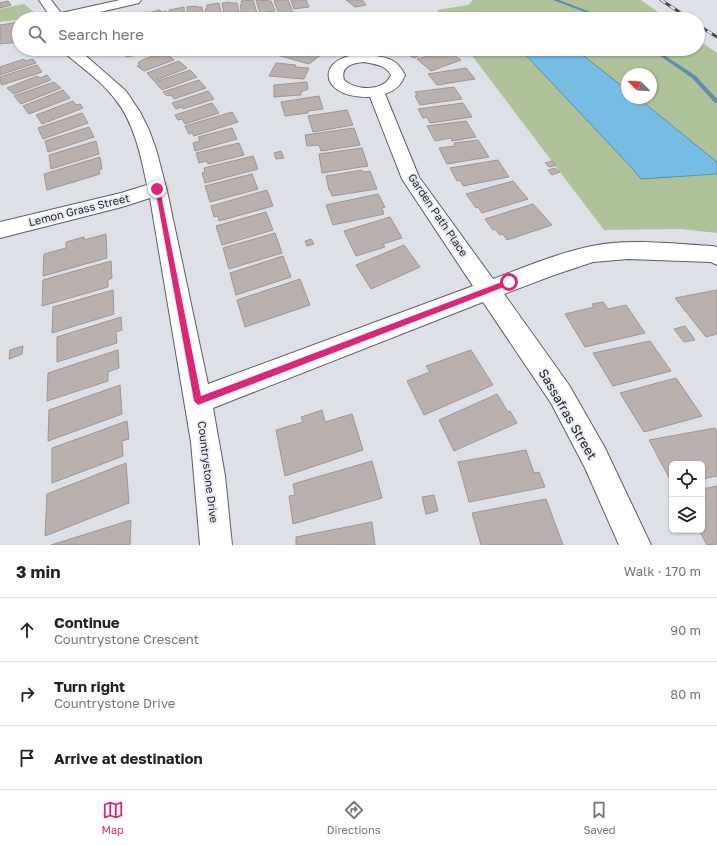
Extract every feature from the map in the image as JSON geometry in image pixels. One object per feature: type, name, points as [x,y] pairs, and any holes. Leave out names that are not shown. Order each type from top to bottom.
[{"type":"street","points":[[45,0],[54,12]]},
{"type":"street","points":[[87,12],[135,0]]},
{"type":"street","name":"Countrystone Drive","points":[[77,56],[112,86],[131,110],[142,133],[157,189],[198,401],[214,502],[216,545]]},
{"type":"street","name":"Garden Path Place","points":[[376,92],[412,179],[489,290]]},
{"type":"street","name":"Lemon Grass Street","points":[[0,230],[122,200],[157,189]]},
{"type":"street","points":[[198,401],[548,268],[593,254],[628,251],[712,254],[717,256]]},
{"type":"street","name":"Sassafras Street","points":[[489,290],[560,394],[595,458],[635,545]]},
{"type":"green space","points":[[473,0],[641,0],[658,12],[439,12],[437,10],[468,5]]},
{"type":"green space","points":[[24,4],[34,12],[12,12],[12,20],[0,22],[0,9]]},
{"type":"green space","points":[[705,45],[717,53],[717,233],[681,229],[604,230],[472,56],[705,56]]},
{"type":"water","points":[[527,56],[584,56],[621,85],[621,104],[645,104],[717,162],[717,174],[641,179]]},
{"type":"building","points":[[253,0],[257,12],[242,12],[240,5],[242,4],[241,1]]},
{"type":"building","points":[[256,0],[271,1],[275,11],[260,12]]},
{"type":"building","points":[[288,0],[293,12],[278,12],[274,1]]},
{"type":"building","points":[[291,0],[306,0],[309,7],[294,9]]},
{"type":"building","points":[[346,0],[362,0],[366,5],[355,7]]},
{"type":"building","points":[[8,1],[11,5],[0,8],[0,3]]},
{"type":"building","points":[[219,3],[221,12],[205,12],[207,5]]},
{"type":"building","points":[[222,3],[237,3],[239,12],[224,12]]},
{"type":"building","points":[[184,7],[184,12],[169,12],[169,10]]},
{"type":"building","points":[[187,7],[202,7],[203,12],[187,12]]},
{"type":"building","points":[[12,23],[12,43],[0,44],[0,25]]},
{"type":"building","points":[[154,56],[170,56],[174,60],[144,71],[137,66],[140,65],[138,63]]},
{"type":"building","points":[[281,56],[320,56],[309,64]]},
{"type":"building","points":[[429,56],[455,56],[461,60],[431,71],[417,59]]},
{"type":"building","points":[[24,59],[25,61],[33,59],[36,63],[0,75],[0,67]]},
{"type":"building","points":[[179,61],[187,68],[154,81],[147,73]]},
{"type":"building","points":[[276,63],[309,68],[304,79],[269,76]]},
{"type":"building","points":[[37,65],[42,72],[2,85],[0,82],[0,77]]},
{"type":"building","points":[[466,68],[475,79],[437,85],[428,74]]},
{"type":"building","points":[[190,70],[197,77],[162,90],[155,82]]},
{"type":"building","points":[[47,75],[51,80],[14,94],[7,88],[37,76],[40,78]]},
{"type":"building","points":[[199,80],[206,88],[174,99],[171,95],[167,96],[163,92]]},
{"type":"building","points":[[54,82],[61,88],[21,104],[14,96]]},
{"type":"building","points":[[307,82],[308,89],[301,92],[301,95],[274,97],[274,85]]},
{"type":"building","points":[[454,87],[462,99],[420,105],[415,96],[417,95],[415,92]]},
{"type":"building","points":[[63,90],[70,98],[29,114],[23,106]]},
{"type":"building","points":[[208,91],[214,99],[183,109],[182,107],[176,109],[172,103]]},
{"type":"building","points":[[319,96],[323,109],[308,111],[308,113],[285,116],[281,102]]},
{"type":"building","points":[[73,101],[76,105],[80,104],[83,108],[42,124],[36,115]]},
{"type":"building","points":[[212,103],[219,113],[185,124],[182,119],[178,120],[175,115]]},
{"type":"building","points":[[463,103],[472,117],[430,123],[427,117],[423,118],[418,109]]},
{"type":"building","points":[[347,110],[353,125],[313,132],[308,116]]},
{"type":"building","points":[[232,112],[238,122],[194,136],[192,133],[189,134],[185,126]]},
{"type":"building","points":[[82,113],[88,123],[43,139],[38,128]]},
{"type":"building","points":[[466,121],[476,137],[452,141],[451,138],[435,141],[427,126]]},
{"type":"building","points":[[89,127],[94,137],[48,152],[45,141]]},
{"type":"building","points":[[232,128],[237,139],[195,151],[193,143],[200,141],[198,137]]},
{"type":"building","points":[[354,128],[360,145],[321,151],[319,145],[307,146],[305,135]]},
{"type":"building","points":[[478,140],[489,157],[447,164],[439,148],[455,146],[454,143]]},
{"type":"building","points":[[96,141],[99,154],[51,169],[49,155]]},
{"type":"building","points":[[239,143],[244,155],[208,164],[207,161],[199,163],[196,153]]},
{"type":"building","points":[[362,148],[368,166],[322,173],[319,154]]},
{"type":"building","points":[[281,151],[284,158],[276,159],[274,153]]},
{"type":"building","points":[[253,156],[258,169],[205,183],[202,173],[205,172],[204,168]]},
{"type":"building","points":[[100,157],[102,169],[99,170],[100,174],[47,190],[44,174]]},
{"type":"building","points":[[498,160],[509,177],[463,186],[460,180],[457,181],[450,168]]},
{"type":"building","points":[[552,161],[556,165],[549,167],[545,163]]},
{"type":"building","points":[[555,168],[560,172],[552,175],[548,170]]},
{"type":"building","points":[[362,170],[363,172],[370,171],[377,189],[332,196],[326,176]]},
{"type":"building","points":[[252,174],[258,189],[210,202],[205,186]]},
{"type":"building","points":[[513,181],[528,199],[482,213],[478,207],[476,208],[466,194]]},
{"type":"building","points":[[267,190],[273,206],[219,221],[218,216],[214,217],[211,206]]},
{"type":"building","points":[[378,194],[385,207],[382,208],[384,214],[333,225],[326,205]]},
{"type":"building","points":[[533,204],[552,225],[507,240],[503,234],[500,235],[495,229],[493,230],[485,219]]},
{"type":"building","points":[[266,212],[273,230],[222,245],[216,226]]},
{"type":"building","points":[[390,217],[402,238],[383,244],[385,247],[356,256],[344,231]]},
{"type":"building","points":[[275,233],[282,253],[229,269],[223,248]]},
{"type":"building","points":[[106,234],[107,258],[43,276],[44,254],[66,248],[66,242],[84,237],[84,240]]},
{"type":"building","points":[[311,239],[314,244],[307,246],[305,241]]},
{"type":"building","points":[[404,245],[420,267],[371,289],[356,265]]},
{"type":"building","points":[[283,256],[291,277],[236,295],[230,273]]},
{"type":"building","points":[[111,261],[112,278],[108,280],[108,287],[42,306],[43,280]]},
{"type":"building","points":[[300,279],[310,305],[245,327],[237,300]]},
{"type":"building","points":[[113,290],[114,314],[52,333],[53,307]]},
{"type":"building","points":[[717,290],[717,334],[706,337],[675,298]]},
{"type":"building","points":[[603,302],[608,309],[626,305],[645,333],[585,347],[565,314],[594,307],[592,304]]},
{"type":"building","points":[[121,317],[122,330],[116,332],[117,343],[57,362],[57,337]]},
{"type":"building","points":[[685,326],[695,340],[684,342],[674,329]]},
{"type":"building","points":[[650,341],[671,371],[613,386],[593,353]]},
{"type":"building","points":[[23,346],[22,354],[9,359],[10,350]]},
{"type":"building","points":[[118,350],[119,368],[108,372],[108,381],[47,401],[48,373]]},
{"type":"building","points":[[471,350],[493,385],[424,415],[407,381],[430,372],[426,366]]},
{"type":"building","points":[[676,378],[702,416],[644,432],[620,393]]},
{"type":"building","points":[[120,385],[122,414],[48,441],[49,410]]},
{"type":"building","points":[[497,394],[517,423],[454,451],[439,420]]},
{"type":"building","points":[[322,410],[325,422],[352,414],[363,450],[285,476],[276,430],[303,422],[301,417]]},
{"type":"building","points":[[127,421],[129,439],[122,441],[123,456],[52,483],[52,448]]},
{"type":"building","points":[[715,428],[717,431],[717,476],[705,478],[705,461],[669,461],[669,477],[649,440]]},
{"type":"building","points":[[526,450],[534,473],[539,472],[545,487],[469,502],[458,462]]},
{"type":"building","points":[[372,461],[382,498],[293,524],[289,496],[295,495],[293,484]]},
{"type":"building","points":[[126,463],[129,503],[45,536],[47,494]]},
{"type":"building","points":[[717,486],[717,544],[707,545],[701,533],[705,533],[705,488]]},
{"type":"building","points":[[434,495],[438,511],[426,514],[422,497]]},
{"type":"building","points":[[546,499],[563,545],[481,545],[472,513]]},
{"type":"building","points":[[131,520],[130,545],[51,545]]},
{"type":"building","points":[[372,522],[375,545],[296,545],[296,537]]},
{"type":"waterway","points":[[555,0],[588,12]]},
{"type":"waterway","points":[[662,56],[694,77],[717,102]]},
{"type":"railway","points":[[661,0],[679,12]]},
{"type":"railway","points":[[705,29],[717,37]]},
{"type":"route","points":[[157,189],[198,401],[509,282]]}]
